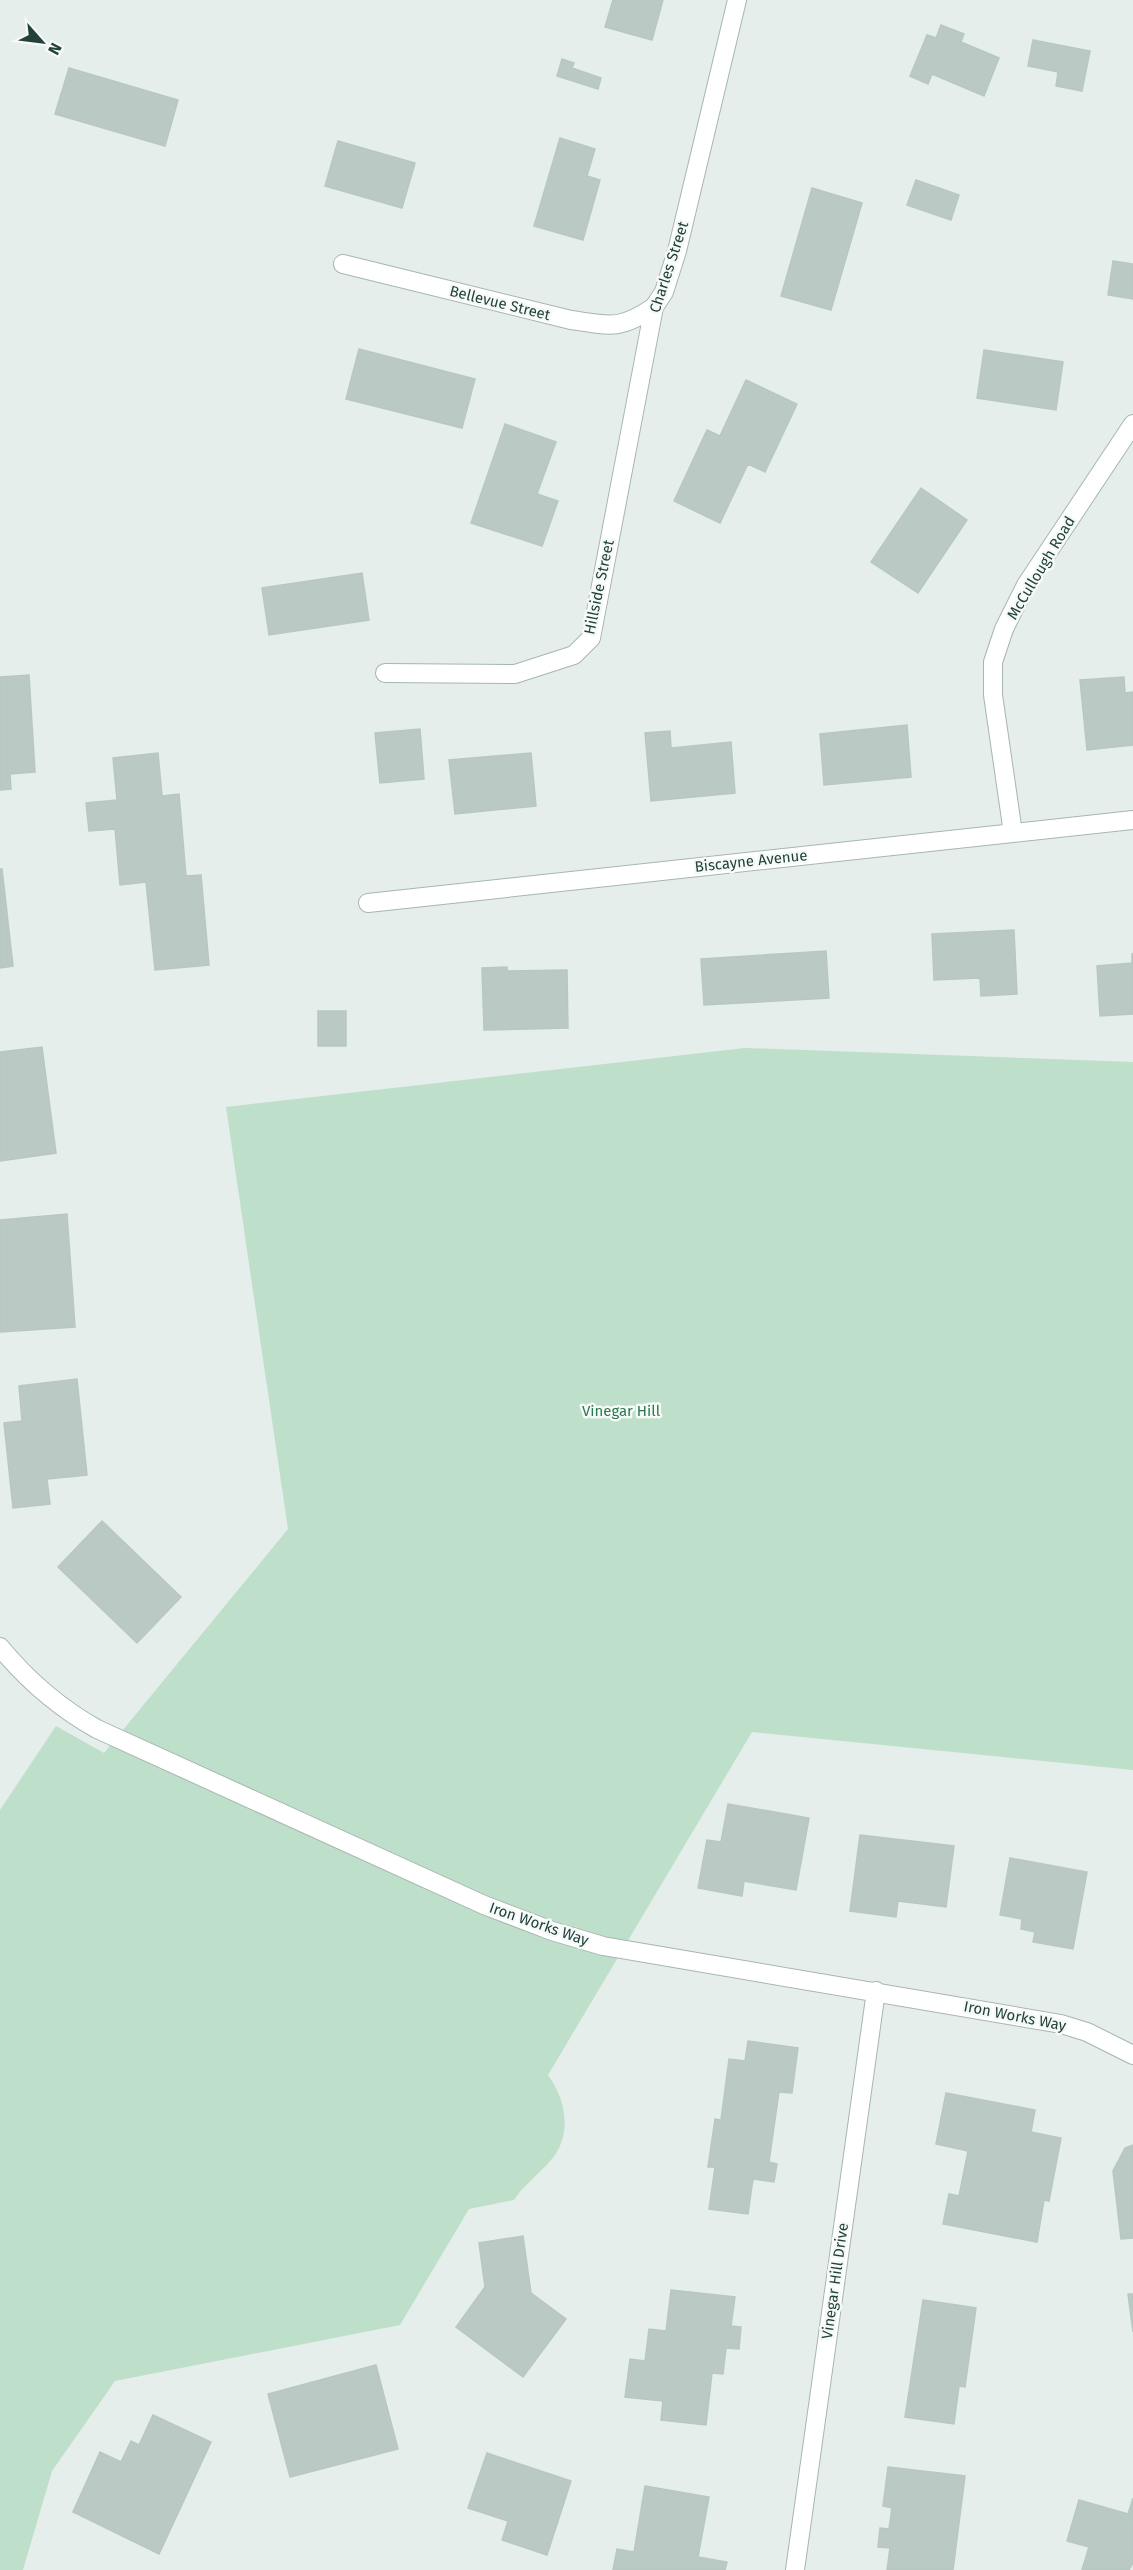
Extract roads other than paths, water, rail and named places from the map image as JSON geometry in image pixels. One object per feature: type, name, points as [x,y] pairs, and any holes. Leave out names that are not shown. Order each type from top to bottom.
[{"type":"street","name":"Charles Street","points":[[616,502],[654,307],[664,292],[677,251],[737,0]]},
{"type":"street","name":"Bellevue Street","points":[[343,264],[571,320],[606,325],[631,323],[654,307]]},
{"type":"street","name":"McCullough Road","points":[[1013,833],[993,695],[993,662],[1004,629],[1026,585],[1133,424]]},
{"type":"street","name":"Hillside Street","points":[[384,673],[515,674],[574,655],[591,638],[616,502]]},
{"type":"street","name":"Biscayne Avenue","points":[[368,903],[1133,820]]},
{"type":"street","name":"Iron Works Way","points":[[0,1647],[41,1691],[67,1712],[97,1729],[484,1905],[552,1931],[603,1946],[1061,2024],[1088,2032],[1133,2055]]},
{"type":"street","name":"Vinegar Hill Drive","points":[[795,2570],[876,1991]]},
{"type":"park label","name":"Vinegar Hill","points":[[621,1411]]}]
